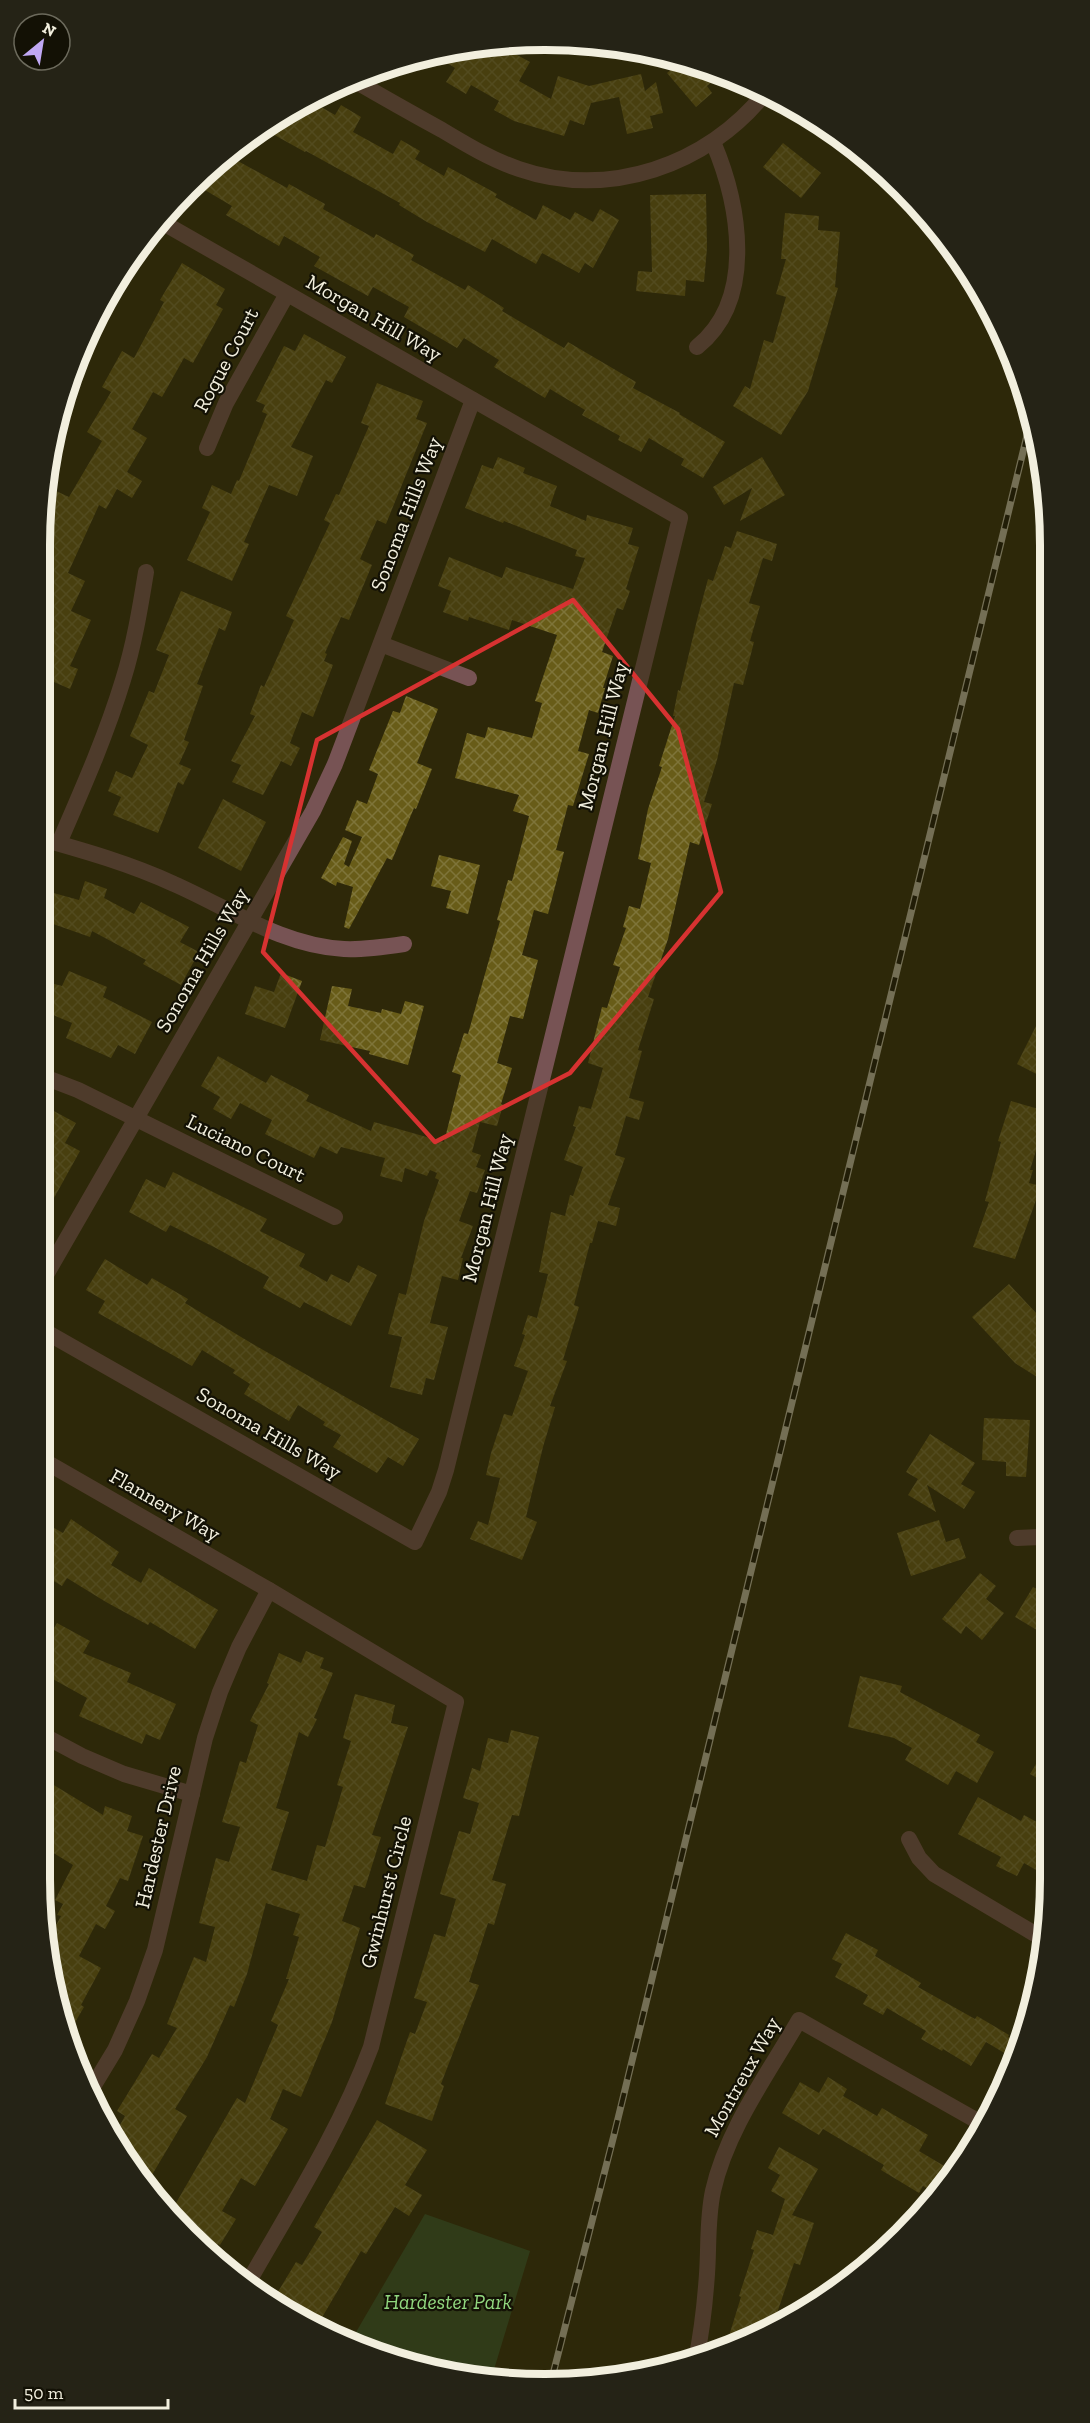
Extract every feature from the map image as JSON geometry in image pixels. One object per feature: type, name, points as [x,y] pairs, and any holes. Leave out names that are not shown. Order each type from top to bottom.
[{"type":"street","points":[[362,85],[479,152],[511,166],[543,176],[590,181],[635,176],[679,161],[713,142],[760,99]]},
{"type":"street","points":[[697,347],[717,328],[725,313],[737,255],[735,209],[713,142]]},
{"type":"street","name":"Morgan Hill Way","points":[[166,225],[680,519],[446,1470],[439,1492],[415,1542]]},
{"type":"street","name":"Rogue Court","points":[[207,448],[226,403],[287,294]]},
{"type":"street","name":"Sonoma Hills Way","points":[[50,1268],[313,811],[381,644],[473,400]]},
{"type":"street","points":[[59,843],[107,728],[124,679],[146,572]]},
{"type":"street","points":[[381,644],[469,678]]},
{"type":"street","points":[[50,841],[113,860],[172,883],[283,936],[320,946],[369,949],[404,944]]},
{"type":"street","name":"Luciano Court","points":[[50,1079],[78,1090],[334,1217]]},
{"type":"street","name":"Sonoma Hills Way","points":[[50,1334],[415,1542]]},
{"type":"street","name":"Flannery Way","points":[[50,1464],[269,1590]]},
{"type":"street","points":[[1017,1538],[1040,1537]]},
{"type":"street","name":"Hardester Drive","points":[[95,2084],[115,2050],[155,1950],[205,1738],[220,1692],[239,1647],[269,1590]]},
{"type":"street","name":"Gwinhurst Circle","points":[[251,2277],[333,2135],[354,2092],[371,2047],[456,1702],[269,1590]]},
{"type":"street","points":[[50,1739],[124,1774],[192,1794]]},
{"type":"street","points":[[909,1839],[920,1858],[934,1874],[1037,1935]]},
{"type":"street","name":"Montreux Way","points":[[698,2349],[707,2282],[709,2217],[719,2170],[738,2126],[799,2020],[977,2121]]},
{"type":"highlighted area","points":[[573,600],[678,729],[721,892],[570,1073],[435,1142],[263,952],[317,740]]},
{"type":"green space","name":"Hardester Park","points":[[425,2214],[530,2251],[494,2370],[417,2357],[354,2336]]},
{"type":"building","points":[[510,51],[530,62],[519,81],[551,99],[558,76],[589,86],[641,74],[645,91],[656,82],[663,113],[650,116],[653,128],[627,134],[619,97],[591,103],[584,125],[570,120],[564,136],[514,121],[494,110],[499,101],[471,85],[466,94],[446,82],[455,68],[443,60]]},
{"type":"building","points":[[675,66],[715,80],[707,86],[712,93],[696,107],[667,73]]},
{"type":"building","points":[[318,105],[335,115],[341,105],[361,117],[353,132],[393,154],[401,140],[420,151],[415,159],[444,176],[448,167],[497,194],[495,197],[536,220],[543,205],[570,220],[575,212],[593,222],[600,209],[619,220],[593,268],[585,263],[579,273],[542,253],[536,264],[492,239],[485,252],[427,222],[399,205],[400,203],[270,133]]},
{"type":"building","points":[[783,143],[821,173],[801,198],[763,167]]},
{"type":"building","points":[[234,159],[287,188],[289,184],[325,204],[323,209],[374,238],[376,234],[414,255],[411,260],[465,290],[468,285],[504,308],[502,311],[564,348],[568,342],[636,382],[633,388],[680,413],[725,442],[703,478],[681,465],[684,459],[649,438],[641,452],[618,440],[620,436],[582,415],[585,410],[550,389],[545,398],[494,367],[499,360],[464,338],[457,348],[404,317],[409,307],[373,287],[368,296],[314,266],[320,257],[284,236],[279,246],[226,215],[232,206],[202,188]]},
{"type":"building","points":[[706,194],[707,248],[704,282],[686,280],[685,296],[636,291],[638,271],[652,272],[650,195]]},
{"type":"building","points":[[785,213],[819,216],[818,230],[840,232],[835,287],[838,288],[827,327],[808,391],[781,435],[733,406],[745,386],[750,389],[764,340],[773,343],[786,297],[776,294],[786,259],[781,259]]},
{"type":"building","points":[[182,263],[225,289],[216,305],[223,309],[193,363],[184,358],[162,397],[153,392],[132,429],[147,438],[127,472],[142,481],[132,498],[117,489],[106,509],[99,505],[68,573],[85,581],[71,611],[91,620],[70,666],[78,669],[70,689],[54,682],[50,691],[50,595],[52,591],[50,590],[50,545],[53,493],[54,490],[69,497],[102,441],[87,432],[111,392],[102,387],[122,351],[134,358],[164,302],[160,300]]},
{"type":"building","points":[[304,334],[346,357],[332,383],[326,380],[291,447],[313,456],[297,496],[269,485],[244,542],[249,544],[232,581],[187,560],[210,512],[202,508],[212,485],[231,494],[237,480],[239,481],[267,414],[262,412],[265,405],[256,401],[284,346],[295,351]]},
{"type":"building","points":[[377,383],[423,401],[416,419],[427,423],[386,524],[377,520],[360,559],[372,565],[349,620],[341,617],[325,653],[327,654],[324,661],[333,665],[313,717],[302,712],[290,743],[300,748],[291,766],[281,761],[263,795],[232,782],[241,765],[231,761],[255,716],[250,714],[261,685],[264,687],[294,620],[286,616],[330,523],[324,520],[336,494],[339,495],[369,426],[361,423]]},
{"type":"building","points":[[498,457],[525,468],[523,473],[557,486],[550,506],[586,521],[587,515],[633,528],[628,544],[639,547],[626,589],[630,591],[623,610],[617,608],[602,652],[613,656],[598,713],[589,710],[578,751],[589,754],[573,806],[568,805],[556,850],[564,852],[548,914],[534,910],[522,955],[538,960],[523,1019],[510,1016],[497,1063],[512,1068],[497,1126],[480,1122],[472,1152],[481,1155],[476,1167],[485,1170],[477,1193],[470,1191],[459,1221],[473,1226],[461,1258],[463,1258],[458,1280],[442,1276],[430,1323],[448,1327],[434,1380],[426,1378],[422,1395],[390,1387],[402,1337],[388,1334],[399,1293],[406,1295],[424,1221],[439,1180],[435,1178],[437,1173],[430,1170],[427,1176],[405,1168],[402,1182],[380,1176],[385,1158],[341,1147],[337,1154],[320,1146],[314,1158],[265,1134],[272,1120],[240,1103],[231,1119],[213,1109],[220,1097],[201,1086],[218,1056],[266,1083],[271,1075],[309,1095],[306,1101],[371,1131],[374,1122],[444,1142],[461,1075],[452,1072],[464,1033],[468,1034],[500,921],[497,920],[508,880],[512,881],[529,816],[513,811],[519,795],[455,778],[467,733],[485,738],[488,727],[532,738],[542,703],[535,701],[557,635],[512,620],[509,630],[469,617],[468,621],[443,612],[451,591],[438,586],[449,557],[502,578],[506,567],[573,589],[585,558],[575,556],[577,550],[465,508],[482,465],[493,469]]},
{"type":"building","points":[[762,457],[785,495],[740,521],[752,488],[724,505],[713,487]]},
{"type":"building","points":[[737,531],[777,544],[772,561],[763,558],[749,603],[760,606],[750,641],[754,642],[743,685],[734,683],[717,760],[704,802],[712,804],[699,845],[690,842],[668,939],[648,997],[654,999],[638,1050],[642,1051],[629,1098],[644,1102],[639,1120],[626,1116],[615,1155],[625,1158],[608,1205],[620,1208],[616,1226],[598,1221],[592,1243],[590,1243],[574,1305],[579,1307],[563,1360],[567,1361],[550,1406],[555,1407],[526,1517],[537,1522],[522,1560],[470,1539],[478,1521],[488,1525],[500,1478],[486,1475],[491,1453],[504,1414],[512,1416],[528,1371],[514,1366],[525,1335],[522,1334],[528,1315],[537,1318],[548,1274],[539,1272],[551,1212],[565,1216],[570,1195],[573,1196],[583,1167],[564,1160],[576,1127],[573,1126],[579,1106],[591,1109],[603,1068],[588,1063],[602,1007],[607,1008],[620,967],[613,965],[626,928],[623,927],[629,906],[640,909],[651,863],[638,859],[648,809],[662,767],[659,766],[675,716],[673,716],[678,690],[680,691],[708,579],[713,581],[725,546],[731,548]]},
{"type":"building","points":[[181,591],[232,612],[225,631],[219,628],[197,684],[203,686],[184,740],[189,742],[179,764],[191,769],[183,785],[178,782],[158,833],[113,815],[121,797],[108,791],[116,771],[132,778],[148,745],[130,736],[149,691],[154,693],[169,655],[156,650]]},
{"type":"building","points":[[406,696],[438,709],[417,763],[432,769],[392,860],[387,858],[349,929],[344,927],[353,887],[337,882],[336,886],[321,878],[343,837],[352,841],[344,864],[349,867],[362,837],[345,830],[357,800],[367,804],[378,774],[369,770],[393,711],[400,713]]},
{"type":"building","points":[[223,799],[266,822],[241,871],[198,848]]},
{"type":"building","points":[[439,855],[480,865],[468,914],[446,908],[451,891],[431,886]]},
{"type":"building","points":[[85,881],[107,889],[104,898],[134,914],[141,902],[189,927],[180,942],[199,952],[181,985],[143,964],[146,960],[92,931],[90,937],[50,923],[50,892],[79,900]]},
{"type":"building","points":[[69,971],[107,987],[103,997],[152,1022],[135,1054],[118,1045],[111,1058],[66,1038],[72,1023],[50,1014],[50,983],[62,986]]},
{"type":"building","points":[[281,973],[302,981],[285,1028],[245,1014],[255,986],[274,992]]},
{"type":"building","points":[[332,986],[352,989],[348,1006],[381,1013],[382,1009],[401,1014],[405,1001],[424,1006],[408,1065],[369,1054],[370,1051],[320,1040]]},
{"type":"building","points":[[1040,1018],[1040,1076],[1017,1064]]},
{"type":"building","points":[[1011,1101],[1040,1109],[1040,1137],[1030,1170],[1033,1170],[1029,1183],[1040,1186],[1040,1189],[1015,1259],[973,1247],[989,1202],[985,1201],[1001,1142],[998,1141]]},
{"type":"building","points":[[50,1109],[76,1123],[65,1143],[80,1151],[50,1205]]},
{"type":"building","points":[[173,1172],[267,1219],[260,1231],[305,1254],[299,1266],[327,1282],[331,1274],[349,1283],[358,1265],[377,1275],[351,1326],[304,1302],[300,1308],[263,1288],[269,1277],[214,1247],[170,1225],[166,1232],[129,1212],[146,1179],[165,1188]]},
{"type":"building","points":[[105,1259],[147,1285],[152,1278],[188,1299],[185,1303],[251,1343],[419,1439],[403,1466],[388,1457],[377,1473],[333,1447],[341,1435],[323,1425],[325,1422],[298,1405],[289,1421],[244,1394],[250,1384],[233,1373],[235,1370],[202,1350],[192,1366],[98,1313],[105,1301],[86,1290]]},
{"type":"building","points":[[1009,1284],[1040,1317],[1040,1371],[1037,1377],[1015,1363],[972,1317]]},
{"type":"building","points":[[984,1418],[1030,1420],[1026,1477],[1006,1476],[1006,1462],[982,1460]]},
{"type":"building","points":[[930,1434],[975,1463],[961,1484],[975,1492],[964,1509],[927,1485],[936,1512],[908,1495],[918,1479],[906,1472]]},
{"type":"building","points":[[71,1519],[119,1552],[111,1565],[141,1583],[149,1568],[218,1610],[195,1649],[150,1622],[148,1625],[106,1602],[67,1578],[62,1586],[50,1579],[50,1526],[63,1533]]},
{"type":"building","points":[[939,1520],[946,1542],[959,1538],[966,1558],[911,1576],[897,1533]]},
{"type":"building","points":[[980,1573],[996,1586],[986,1599],[1004,1613],[982,1640],[966,1626],[961,1634],[942,1619]]},
{"type":"building","points":[[1033,1587],[1040,1591],[1040,1632],[1015,1617]]},
{"type":"building","points":[[57,1623],[90,1641],[83,1653],[131,1673],[127,1682],[176,1704],[160,1740],[146,1734],[142,1744],[79,1716],[87,1698],[50,1677],[50,1635]]},
{"type":"building","points":[[306,1651],[324,1658],[320,1668],[333,1673],[314,1718],[317,1719],[308,1737],[299,1732],[276,1808],[289,1812],[271,1870],[307,1881],[317,1845],[325,1847],[343,1787],[337,1785],[351,1741],[343,1738],[355,1694],[395,1705],[391,1723],[408,1727],[372,1835],[381,1837],[365,1888],[354,1885],[342,1921],[360,1928],[332,2022],[301,2097],[283,2089],[270,2119],[288,2129],[255,2186],[241,2178],[222,2211],[236,2219],[220,2245],[218,2244],[215,2248],[174,2207],[237,2098],[245,2103],[278,2025],[271,2021],[289,1979],[286,1979],[299,1937],[293,1935],[300,1914],[266,1903],[247,1974],[234,2007],[230,2005],[207,2057],[175,2109],[187,2116],[150,2178],[118,2129],[125,2116],[117,2111],[152,2054],[159,2058],[177,2028],[167,2024],[194,1957],[206,1962],[215,1927],[199,1923],[216,1858],[229,1862],[240,1827],[222,1822],[240,1761],[246,1763],[258,1725],[250,1721],[269,1684],[267,1683],[279,1653],[301,1663]]},
{"type":"building","points":[[860,1676],[902,1686],[900,1692],[980,1735],[976,1742],[994,1752],[977,1783],[956,1771],[948,1785],[905,1760],[912,1748],[894,1738],[848,1727]]},
{"type":"building","points":[[511,1730],[539,1737],[519,1816],[512,1815],[492,1880],[506,1884],[494,1925],[488,1923],[469,1982],[479,1985],[441,2084],[444,2086],[432,2121],[385,2104],[410,2032],[415,2034],[427,2002],[414,1998],[434,1934],[445,1937],[456,1899],[440,1894],[459,1831],[470,1834],[479,1803],[463,1798],[472,1768],[480,1771],[488,1738],[508,1743]]},
{"type":"building","points":[[1040,1757],[1040,1780],[1030,1774]]},
{"type":"building","points":[[50,1783],[103,1815],[105,1806],[132,1816],[127,1831],[143,1836],[128,1881],[120,1878],[106,1906],[115,1911],[105,1929],[96,1924],[79,1956],[101,1968],[81,2005],[84,2007],[73,2027],[59,1975],[53,1931],[61,1916],[57,1915],[63,1904],[55,1900],[73,1865],[50,1851]]},
{"type":"building","points":[[978,1797],[1021,1821],[1024,1815],[1040,1824],[1040,1872],[1024,1863],[1017,1876],[996,1866],[1001,1857],[958,1834]]},
{"type":"building","points":[[846,1933],[878,1950],[875,1956],[921,1983],[918,1987],[975,2019],[977,2016],[1009,2035],[1008,2037],[1013,2040],[1008,2055],[986,2042],[971,2066],[943,2049],[942,2051],[921,2039],[926,2031],[887,2008],[883,2015],[863,2004],[868,1995],[835,1977],[842,1964],[832,1959]]},
{"type":"building","points":[[828,2077],[847,2089],[843,2096],[877,2116],[882,2108],[928,2135],[919,2151],[947,2168],[930,2190],[923,2186],[919,2193],[881,2170],[884,2165],[823,2129],[819,2135],[782,2113],[800,2082],[819,2093]]},
{"type":"building","points":[[377,2120],[427,2150],[405,2185],[422,2195],[409,2216],[395,2207],[366,2254],[361,2251],[321,2319],[277,2294],[296,2262],[302,2265],[322,2232],[314,2227]]},
{"type":"building","points":[[779,2147],[818,2169],[792,2215],[814,2223],[800,2265],[794,2263],[776,2316],[728,2338],[754,2250],[751,2249],[757,2230],[773,2235],[785,2199],[771,2191],[780,2175],[768,2168]]},
{"type":"railway","points":[[553,2373],[614,2135],[1028,433]]}]
